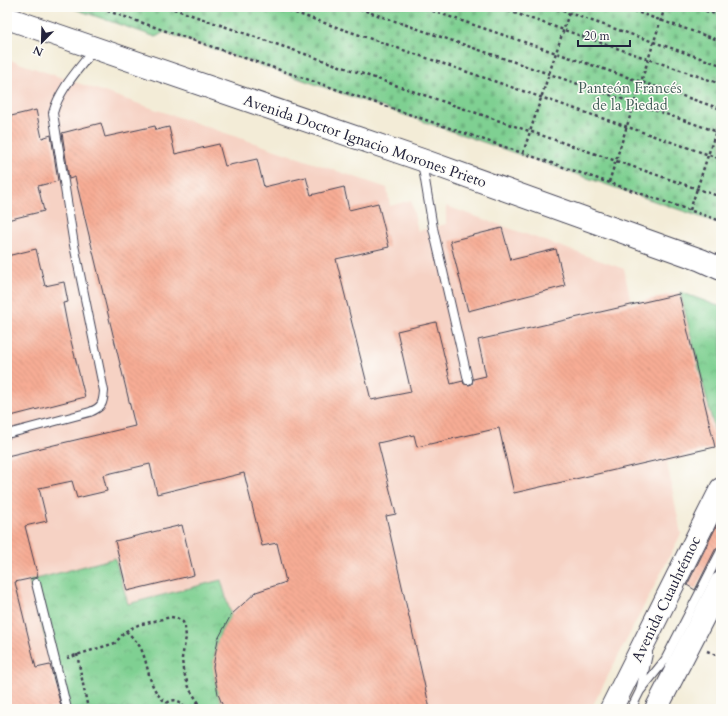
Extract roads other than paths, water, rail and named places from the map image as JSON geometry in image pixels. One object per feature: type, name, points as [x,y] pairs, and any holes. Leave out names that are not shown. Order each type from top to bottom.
[{"type":"main road","name":"Avenida Doctor Ignacio Morones Prieto","points":[[7,18],[422,160],[702,260],[721,269]]},
{"type":"main road","name":"Avenida Cuauhtémoc","points":[[611,709],[721,489]]},
{"type":"main road","points":[[656,709],[721,583]]},
{"type":"lane","points":[[7,434],[90,412],[98,408],[103,401],[104,391],[74,245],[53,113],[56,101],[94,48]]},
{"type":"lane","points":[[422,160],[433,228],[468,380]]},
{"type":"lane","points":[[631,709],[640,691],[665,660],[721,552]]},
{"type":"lane","points":[[36,583],[67,709]]},
{"type":"lane","points":[[640,691],[648,654],[652,647]]},
{"type":"park label","name":"Panteón Francés de la Piedad","points":[[630,96]]}]
